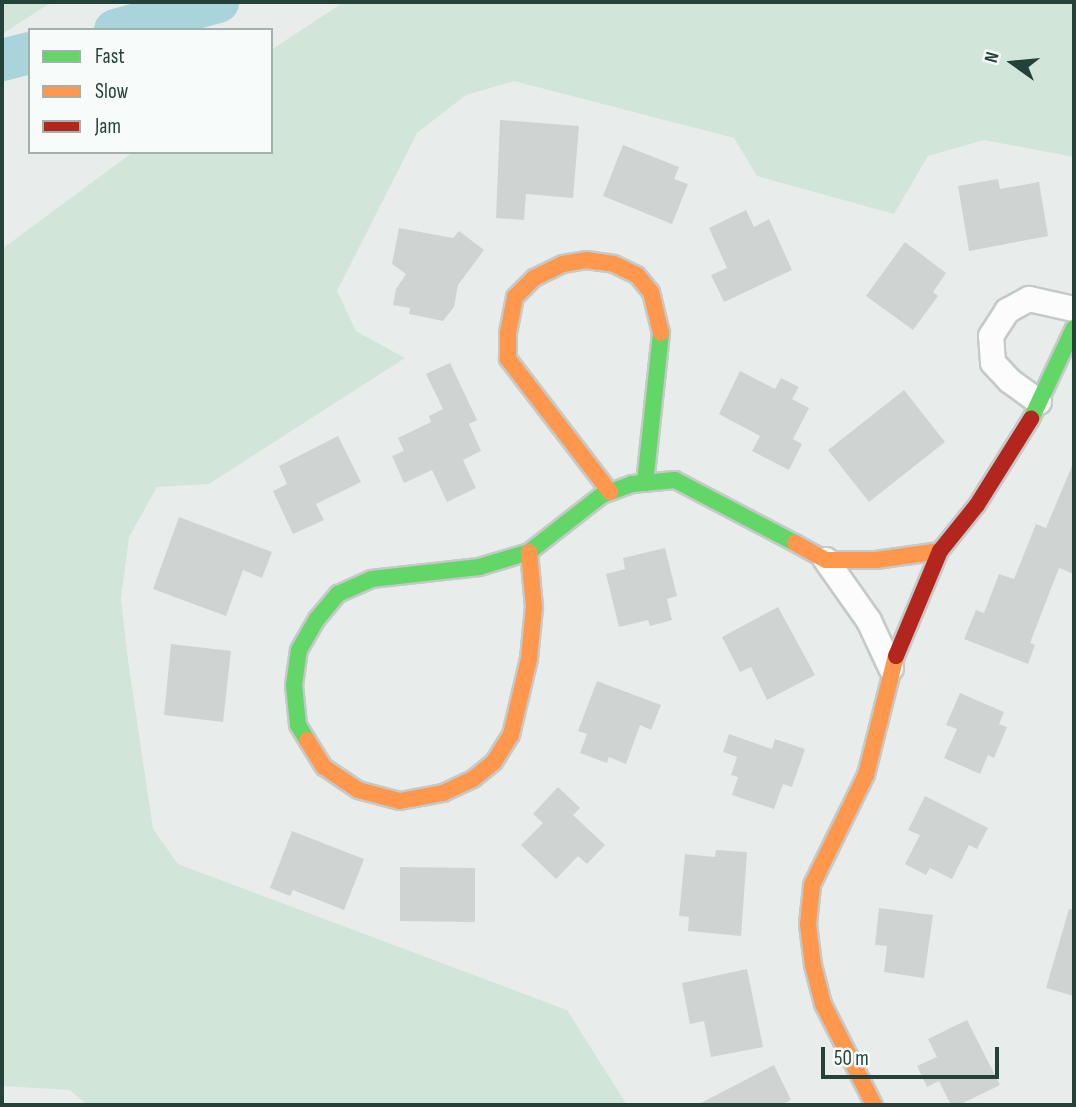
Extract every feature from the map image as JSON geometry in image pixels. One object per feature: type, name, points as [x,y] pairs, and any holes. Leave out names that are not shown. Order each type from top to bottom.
[{"type":"street","points":[[610,492],[508,359],[508,333],[515,297],[534,278],[563,264],[586,260],[614,264],[637,275],[651,292],[663,340],[645,483]]},
{"type":"street","points":[[1039,402],[1010,381],[993,363],[991,335],[1007,311],[1029,299],[1074,309]]},
{"type":"street","points":[[874,1105],[823,1004],[813,965],[808,924],[812,885],[866,775],[891,668],[940,551],[977,505],[1024,433],[1074,328]]},
{"type":"street","points":[[529,552],[534,607],[529,659],[511,735],[494,762],[473,779],[443,793],[401,800],[358,790],[324,767],[298,725],[294,685],[299,650],[317,619],[338,594],[372,579],[479,567],[529,552],[610,492],[632,484],[675,480],[696,488],[825,560],[869,621],[891,668]]},
{"type":"street","points":[[825,560],[876,560],[940,551]]},
{"type":"green space","points":[[2,2],[52,2],[2,34]]},
{"type":"green space","points":[[344,2],[1074,2],[1074,157],[984,140],[928,156],[894,214],[757,176],[734,138],[514,81],[466,95],[417,133],[337,291],[356,331],[405,358],[209,484],[157,487],[129,537],[121,599],[153,829],[178,864],[567,1010],[627,1105],[87,1105],[70,1090],[2,1086],[2,249],[130,154],[273,154],[273,49]]},
{"type":"building","points":[[500,120],[579,126],[573,198],[526,194],[524,220],[496,218]]},
{"type":"building","points":[[623,145],[679,167],[674,179],[688,184],[672,224],[603,196]]},
{"type":"building","points":[[998,179],[1000,189],[1039,182],[1048,236],[969,251],[958,186]]},
{"type":"building","points":[[746,210],[754,227],[769,219],[792,270],[724,302],[711,275],[727,268],[709,228]]},
{"type":"building","points":[[399,228],[453,238],[459,231],[484,250],[458,285],[454,307],[443,321],[409,314],[410,308],[393,305],[396,289],[406,274],[392,264]]},
{"type":"building","points":[[905,242],[946,273],[933,292],[938,296],[913,330],[866,296]]},
{"type":"building","points":[[450,363],[477,420],[469,424],[481,451],[463,460],[476,488],[447,502],[432,470],[404,483],[392,456],[404,451],[398,438],[431,422],[429,416],[443,409],[426,374]]},
{"type":"building","points":[[740,371],[775,389],[781,378],[799,387],[792,399],[809,408],[793,439],[802,444],[789,470],[752,451],[760,436],[719,414]]},
{"type":"building","points":[[904,390],[945,442],[869,502],[828,450]]},
{"type":"building","points":[[338,436],[361,482],[316,504],[324,520],[293,534],[273,491],[287,484],[279,466]]},
{"type":"building","points":[[1074,461],[1074,574],[1059,568],[1030,643],[1035,645],[1028,664],[964,639],[976,610],[984,613],[999,574],[1014,579],[1036,524],[1046,528]]},
{"type":"building","points":[[179,517],[272,552],[262,578],[243,570],[226,616],[153,589]]},
{"type":"building","points":[[665,548],[677,596],[667,599],[672,620],[650,626],[648,620],[619,627],[606,574],[625,569],[623,558]]},
{"type":"building","points":[[778,607],[815,675],[767,700],[751,667],[740,672],[722,637]]},
{"type":"building","points":[[171,644],[231,651],[223,722],[164,715]]},
{"type":"building","points":[[597,681],[661,705],[651,730],[640,725],[626,764],[609,757],[607,763],[580,753],[587,734],[578,731]]},
{"type":"building","points":[[960,693],[1004,712],[999,724],[1007,727],[994,758],[988,755],[980,774],[944,758],[957,729],[946,725]]},
{"type":"building","points":[[729,734],[772,749],[775,739],[805,749],[792,787],[783,784],[774,809],[732,795],[738,777],[731,775],[737,757],[723,752]]},
{"type":"building","points":[[558,787],[580,808],[573,815],[605,845],[587,864],[578,856],[556,879],[521,845],[543,823],[533,814]]},
{"type":"building","points":[[925,796],[988,828],[977,849],[969,845],[952,879],[930,868],[926,875],[905,864],[920,835],[908,830]]},
{"type":"building","points":[[292,831],[364,859],[344,910],[293,890],[290,896],[270,888]]},
{"type":"building","points":[[716,850],[747,852],[741,936],[688,931],[689,917],[679,916],[685,854],[715,857]]},
{"type":"building","points":[[400,867],[475,868],[475,922],[400,921]]},
{"type":"building","points":[[879,908],[933,915],[924,978],[884,972],[887,946],[875,945]]},
{"type":"building","points":[[1069,909],[1074,910],[1074,996],[1046,988]]},
{"type":"building","points":[[747,969],[763,1047],[711,1057],[704,1021],[690,1024],[682,983]]},
{"type":"building","points":[[967,1020],[1000,1085],[959,1105],[951,1105],[939,1081],[927,1087],[917,1066],[937,1057],[928,1039]]},
{"type":"building","points":[[774,1065],[791,1100],[781,1105],[697,1105]]},
{"type":"waterway","points":[[122,28],[218,2]]},
{"type":"waterway","points":[[2,60],[28,54]]},
{"type":"traffic: fast","points":[[1031,419],[1074,328]]},
{"type":"traffic: fast","points":[[645,483],[661,333]]},
{"type":"traffic: fast","points":[[307,740],[298,725],[294,685],[299,650],[317,619],[338,594],[371,579],[479,567],[529,552],[602,495],[632,484],[675,480],[795,543]]},
{"type":"traffic: slow","points":[[610,492],[508,359],[508,333],[515,297],[534,278],[563,264],[586,260],[614,264],[637,275],[651,292],[661,333]]},
{"type":"traffic: slow","points":[[795,543],[826,560],[876,560],[940,551]]},
{"type":"traffic: slow","points":[[307,740],[324,767],[358,790],[400,801],[443,793],[473,779],[494,762],[511,735],[529,659],[534,607],[529,552]]},
{"type":"traffic: slow","points":[[874,1105],[823,1004],[813,965],[808,924],[812,885],[866,775],[896,656]]},
{"type":"traffic: jam","points":[[896,656],[940,551],[977,505],[1031,419]]}]
